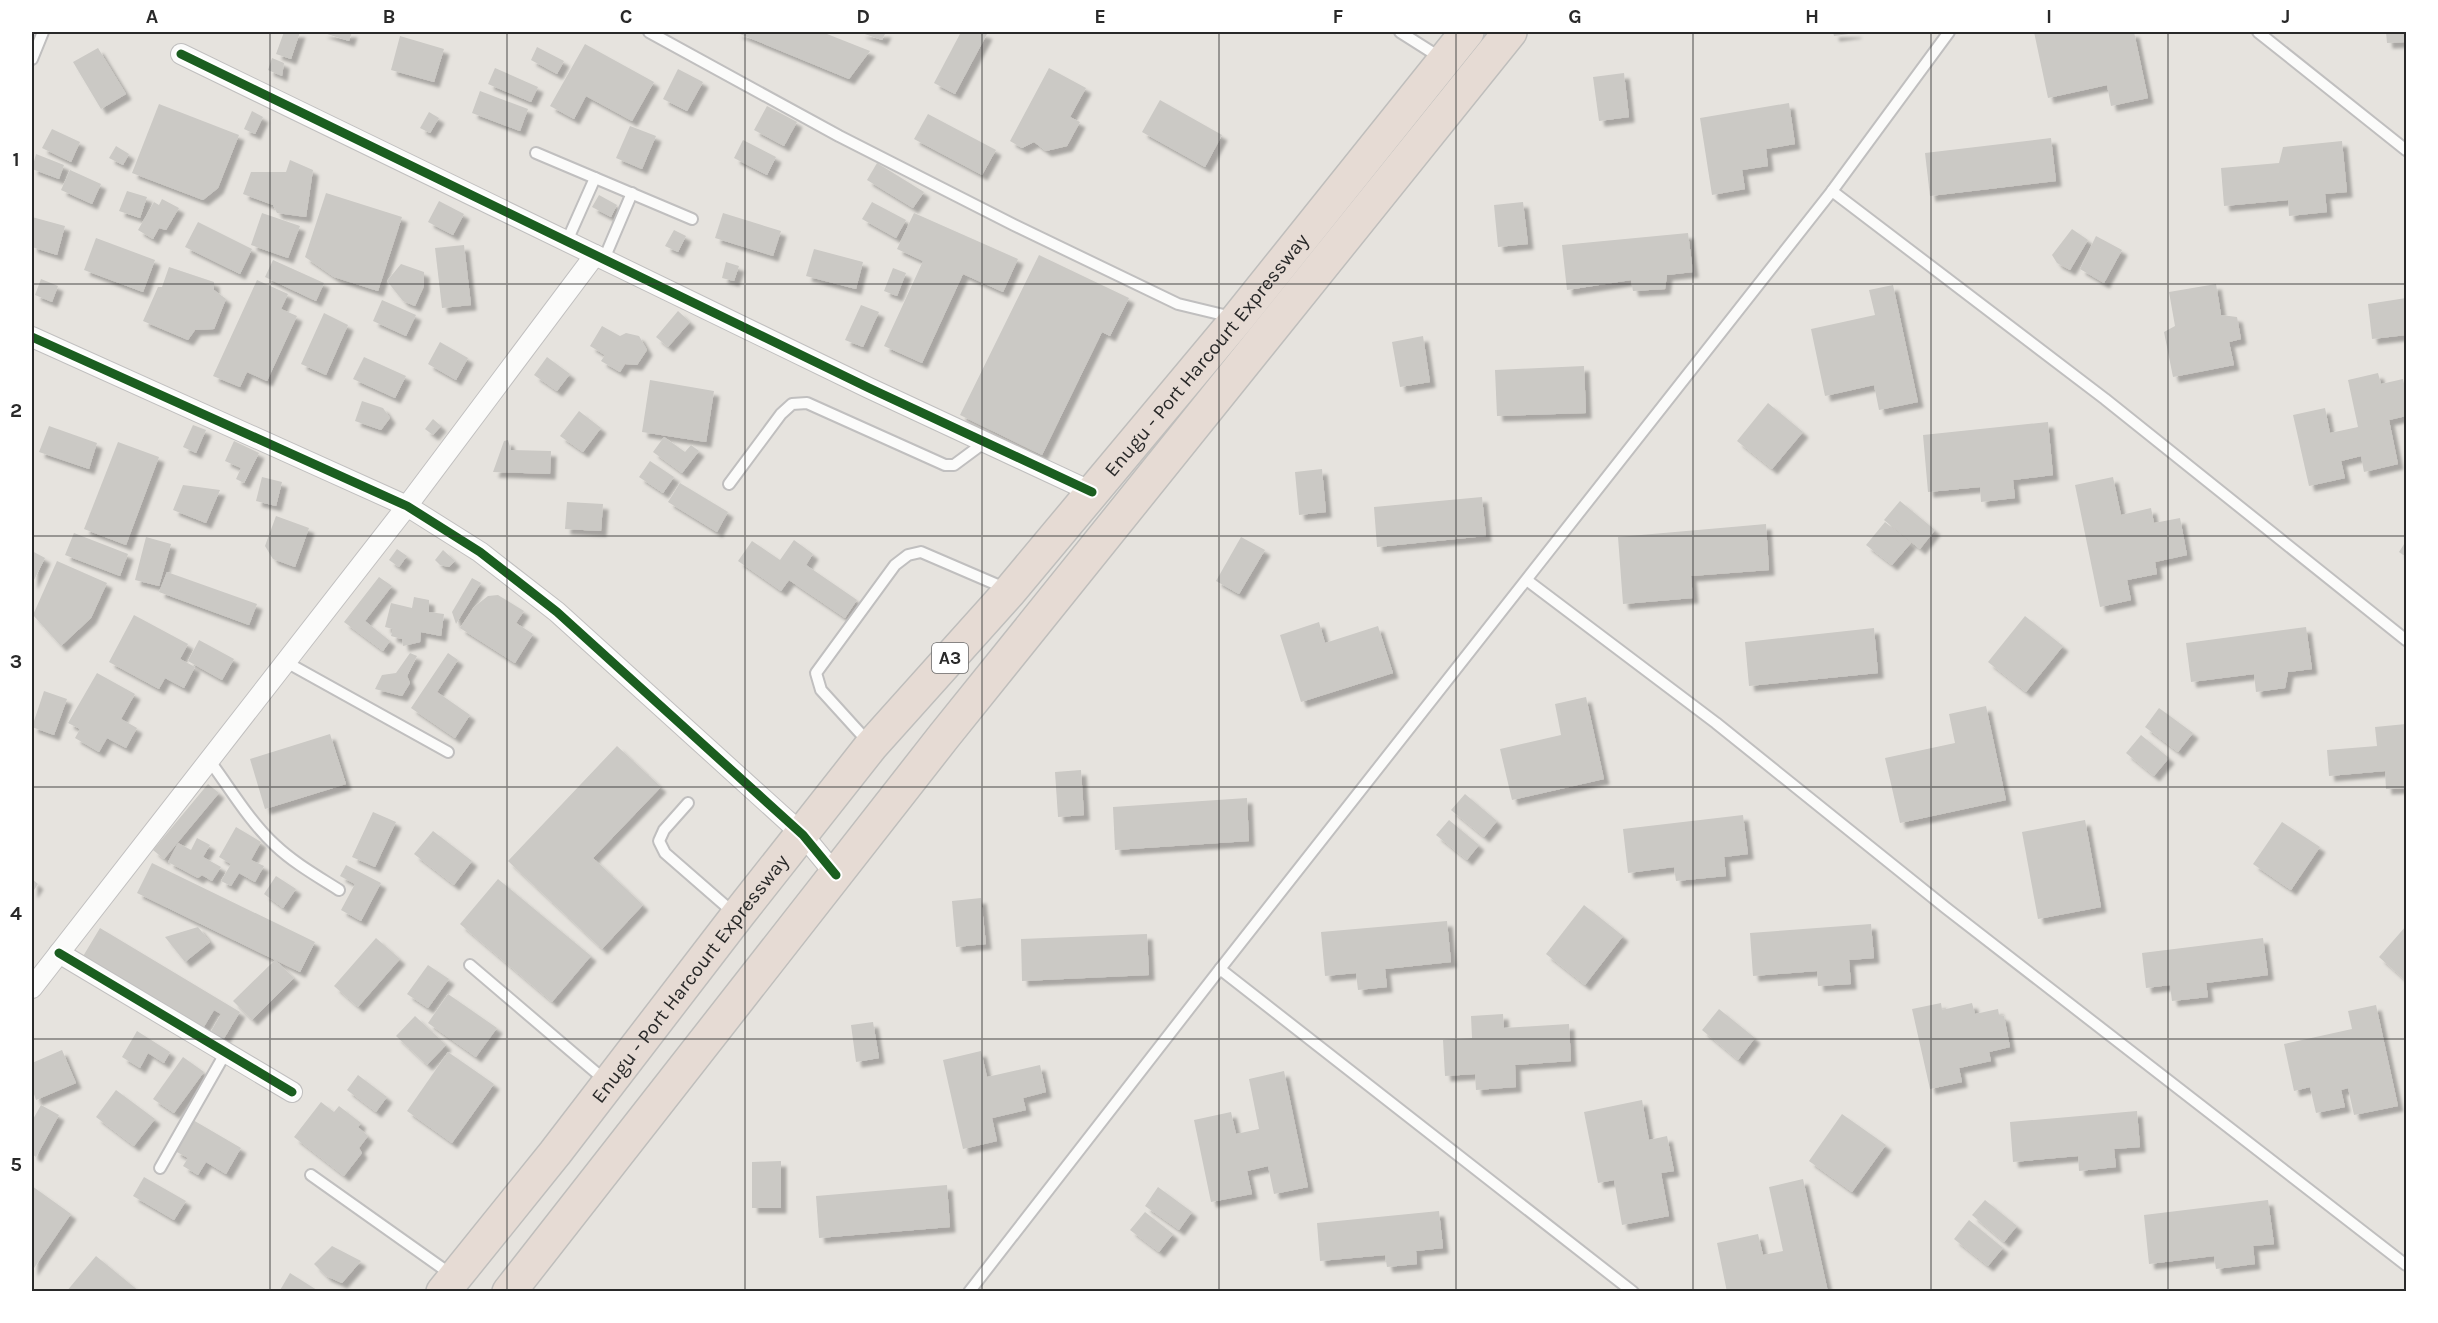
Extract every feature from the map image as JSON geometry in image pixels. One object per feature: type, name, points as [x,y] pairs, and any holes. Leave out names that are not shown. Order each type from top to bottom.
[{"type":"highway","name":"Enugu - Port Harcourt Expressway","points":[[449,1284],[872,747],[1010,591],[1238,318],[1467,32]]},
{"type":"highway","name":"Enugu - Port Harcourt Expressway","points":[[509,1292],[944,736],[1510,32]]},
{"type":"street","points":[[181,54],[858,383],[1092,492]]},
{"type":"street","points":[[32,988],[600,257]]},
{"type":"street","points":[[32,337],[407,506],[480,552],[549,605],[803,835],[836,875]]},
{"type":"street","points":[[59,953],[292,1092]]},
{"type":"lane","points":[[32,59],[43,32]]},
{"type":"lane","points":[[649,32],[839,136],[1014,225],[1178,303],[1238,318]]},
{"type":"lane","points":[[1400,32],[1444,60]]},
{"type":"lane","points":[[969,1292],[1832,191],[1949,32]]},
{"type":"lane","points":[[2258,32],[2406,150]]},
{"type":"lane","points":[[536,153],[692,219]]},
{"type":"lane","points":[[567,241],[595,178]]},
{"type":"lane","points":[[1832,191],[2105,399],[2406,640]]},
{"type":"lane","points":[[600,257],[632,193]]},
{"type":"lane","points":[[729,484],[781,414],[792,404],[807,403],[945,465],[954,465],[985,442]]},
{"type":"lane","points":[[872,747],[821,690],[816,673],[895,565],[908,555],[921,552],[1010,591]]},
{"type":"lane","points":[[1528,581],[1716,723],[1946,908],[2406,1265]]},
{"type":"lane","points":[[286,662],[448,752]]},
{"type":"lane","points":[[209,760],[273,844],[299,865],[339,890]]},
{"type":"lane","points":[[688,803],[664,830],[659,841],[665,853],[737,916]]},
{"type":"lane","points":[[470,965],[609,1083]]},
{"type":"lane","points":[[1220,969],[1633,1292]]},
{"type":"lane","points":[[160,1168],[226,1052]]},
{"type":"lane","points":[[311,1175],[449,1284]]},
{"type":"building","points":[[284,32],[300,32],[291,59],[276,54]]},
{"type":"building","points":[[321,32],[352,32],[349,41]]},
{"type":"building","points":[[735,32],[822,32],[870,51],[849,79]]},
{"type":"building","points":[[859,32],[886,32],[882,40]]},
{"type":"building","points":[[961,32],[987,34],[955,94],[934,83]]},
{"type":"building","points":[[1833,32],[1856,32],[1856,33],[1834,36]]},
{"type":"building","points":[[2034,32],[2134,32],[2148,98],[2111,106],[2107,85],[2048,98]]},
{"type":"building","points":[[2386,32],[2406,32],[2406,42],[2387,43]]},
{"type":"building","points":[[400,36],[444,49],[434,82],[391,70]]},
{"type":"building","points":[[585,44],[654,82],[632,121],[586,96],[574,119],[550,106]]},
{"type":"building","points":[[537,47],[564,61],[557,74],[531,60]]},
{"type":"building","points":[[98,48],[126,94],[101,109],[73,62]]},
{"type":"building","points":[[272,58],[284,63],[282,76],[268,70]]},
{"type":"building","points":[[495,68],[538,87],[531,102],[488,84]]},
{"type":"building","points":[[1049,68],[1086,88],[1070,117],[1080,122],[1067,146],[1046,151],[1034,142],[1022,148],[1010,141]]},
{"type":"building","points":[[678,69],[703,82],[687,111],[663,99]]},
{"type":"building","points":[[1624,73],[1629,117],[1599,121],[1593,77]]},
{"type":"building","points":[[480,91],[528,109],[520,131],[472,113]]},
{"type":"building","points":[[1160,100],[1222,135],[1205,167],[1142,132]]},
{"type":"building","points":[[1789,103],[1795,144],[1766,149],[1768,166],[1742,170],[1745,189],[1712,195],[1700,118]]},
{"type":"building","points":[[159,104],[239,135],[218,188],[203,200],[132,173]]},
{"type":"building","points":[[767,106],[797,122],[784,146],[754,130]]},
{"type":"building","points":[[252,111],[263,117],[255,134],[244,129]]},
{"type":"building","points":[[429,112],[439,118],[430,133],[420,128]]},
{"type":"building","points":[[928,114],[996,150],[982,175],[914,139]]},
{"type":"building","points":[[630,126],[656,136],[642,169],[616,158]]},
{"type":"building","points":[[52,129],[80,142],[71,162],[42,148]]},
{"type":"building","points":[[2051,138],[2056,181],[1930,196],[1925,153]]},
{"type":"building","points":[[743,140],[776,157],[767,175],[734,158]]},
{"type":"building","points":[[2342,141],[2347,192],[2325,194],[2327,212],[2289,216],[2288,200],[2224,206],[2221,168],[2279,163],[2283,147]]},
{"type":"building","points":[[116,146],[129,154],[123,165],[109,158]]},
{"type":"building","points":[[36,154],[64,165],[59,179],[32,169]]},
{"type":"building","points":[[290,160],[313,170],[306,217],[277,213],[273,205],[243,194],[251,172],[286,172]]},
{"type":"building","points":[[877,163],[924,192],[913,208],[867,180]]},
{"type":"building","points":[[70,170],[101,184],[92,204],[61,190]]},
{"type":"building","points":[[127,191],[147,197],[140,218],[119,211]]},
{"type":"building","points":[[326,193],[402,217],[378,291],[334,277],[305,257]]},
{"type":"building","points":[[599,195],[617,205],[611,217],[592,207]]},
{"type":"building","points":[[162,199],[179,208],[166,230],[159,228],[153,239],[138,230],[154,202],[159,205]]},
{"type":"building","points":[[439,201],[464,214],[453,235],[428,222]]},
{"type":"building","points":[[872,202],[906,220],[896,238],[862,219]]},
{"type":"building","points":[[1523,202],[1528,244],[1498,247],[1494,205]]},
{"type":"building","points":[[262,213],[300,226],[288,258],[251,245]]},
{"type":"building","points":[[723,213],[781,231],[773,256],[715,238]]},
{"type":"building","points":[[914,213],[1018,259],[1003,292],[963,274],[922,363],[884,346],[923,261],[897,249]]},
{"type":"building","points":[[32,217],[65,226],[57,255],[32,247]]},
{"type":"building","points":[[198,222],[252,249],[240,274],[185,247]]},
{"type":"building","points":[[2072,229],[2088,240],[2070,270],[2057,263],[2052,255]]},
{"type":"building","points":[[674,230],[686,236],[678,252],[665,246]]},
{"type":"building","points":[[1688,233],[1693,272],[1667,275],[1665,289],[1633,291],[1631,280],[1567,290],[1562,245]]},
{"type":"building","points":[[2096,236],[2122,250],[2104,283],[2080,269]]},
{"type":"building","points":[[96,238],[155,260],[143,292],[84,270]]},
{"type":"building","points":[[464,245],[471,305],[442,308],[435,248]]},
{"type":"building","points":[[814,249],[863,262],[856,289],[806,276]]},
{"type":"building","points":[[1039,255],[1129,298],[1110,336],[1102,332],[1042,455],[960,415]]},
{"type":"building","points":[[273,260],[324,283],[316,301],[265,277]]},
{"type":"building","points":[[726,262],[739,266],[734,281],[722,278]]},
{"type":"building","points":[[401,264],[424,272],[424,286],[415,306],[403,301],[387,281]]},
{"type":"building","points":[[169,267],[214,282],[214,290],[226,299],[214,329],[195,330],[188,340],[143,321],[158,287],[162,287]]},
{"type":"building","points":[[893,268],[906,273],[897,296],[884,291]]},
{"type":"building","points":[[41,279],[58,286],[52,302],[35,295]]},
{"type":"building","points":[[257,280],[288,294],[281,309],[297,316],[267,381],[247,372],[240,387],[213,376]]},
{"type":"building","points":[[2216,284],[2221,315],[2237,317],[2241,339],[2229,342],[2234,365],[2173,377],[2164,332],[2175,326],[2169,292]]},
{"type":"building","points":[[1893,285],[1918,402],[1879,410],[1874,385],[1825,396],[1811,329],[1875,315],[1869,290]]},
{"type":"building","points":[[2406,298],[2406,335],[2372,339],[2368,304]]},
{"type":"building","points":[[382,300],[416,315],[406,336],[373,321]]},
{"type":"building","points":[[861,305],[879,312],[863,347],[845,340]]},
{"type":"building","points":[[678,311],[690,322],[668,347],[656,337]]},
{"type":"building","points":[[324,313],[348,325],[326,375],[301,364]]},
{"type":"building","points":[[602,326],[620,336],[626,333],[639,336],[647,350],[637,365],[625,364],[620,372],[601,361],[605,355],[590,346]]},
{"type":"building","points":[[1423,336],[1430,382],[1400,387],[1392,342]]},
{"type":"building","points":[[440,342],[468,358],[456,380],[428,364]]},
{"type":"building","points":[[364,357],[406,376],[395,398],[353,379]]},
{"type":"building","points":[[547,357],[570,374],[557,391],[534,375]]},
{"type":"building","points":[[1584,366],[1586,413],[1497,416],[1495,370]]},
{"type":"building","points":[[2378,373],[2381,384],[2403,379],[2406,393],[2406,416],[2389,420],[2398,464],[2364,472],[2361,456],[2341,461],[2345,478],[2309,486],[2293,415],[2325,408],[2330,433],[2358,427],[2348,380]]},
{"type":"building","points":[[650,380],[714,391],[706,442],[642,432]]},
{"type":"building","points":[[362,401],[383,408],[390,418],[381,430],[355,421]]},
{"type":"building","points":[[1768,403],[1803,432],[1772,469],[1737,441]]},
{"type":"building","points":[[579,411],[601,428],[583,452],[560,436]]},
{"type":"building","points":[[433,419],[441,426],[433,435],[425,429]]},
{"type":"building","points":[[2048,422],[2053,475],[2013,480],[2015,498],[1981,502],[1980,487],[1928,492],[1923,435]]},
{"type":"building","points":[[193,425],[206,430],[196,453],[183,447]]},
{"type":"building","points":[[49,426],[97,443],[89,469],[39,452]]},
{"type":"building","points":[[664,437],[685,452],[691,445],[699,451],[682,473],[653,452]]},
{"type":"building","points":[[508,440],[511,450],[551,451],[550,474],[493,472],[504,441]]},
{"type":"building","points":[[234,441],[259,453],[244,483],[236,479],[241,468],[225,461]]},
{"type":"building","points":[[118,442],[159,457],[126,545],[84,529]]},
{"type":"building","points":[[650,461],[674,477],[663,493],[639,477]]},
{"type":"building","points":[[1322,469],[1326,512],[1299,515],[1295,472]]},
{"type":"building","points":[[262,477],[282,482],[276,506],[256,501]]},
{"type":"building","points":[[2113,477],[2121,515],[2151,508],[2154,523],[2180,518],[2187,555],[2155,562],[2157,574],[2127,580],[2131,600],[2100,607],[2075,485]]},
{"type":"building","points":[[680,483],[728,512],[717,532],[668,502]]},
{"type":"building","points":[[183,485],[220,490],[206,523],[173,510]]},
{"type":"building","points":[[1482,497],[1486,536],[1377,547],[1374,507]]},
{"type":"building","points":[[1900,501],[1935,530],[1920,549],[1884,520]]},
{"type":"building","points":[[567,502],[603,504],[601,531],[565,529]]},
{"type":"building","points":[[276,516],[309,528],[295,567],[273,559],[265,546]]},
{"type":"building","points":[[1885,522],[1911,543],[1892,565],[1866,545]]},
{"type":"building","points":[[1766,524],[1769,570],[1691,576],[1693,598],[1623,604],[1618,537]]},
{"type":"building","points":[[74,533],[128,554],[120,576],[65,555]]},
{"type":"building","points":[[146,537],[171,544],[159,586],[135,580]]},
{"type":"building","points":[[1241,537],[1265,550],[1239,594],[1216,581]]},
{"type":"building","points":[[794,540],[813,554],[806,565],[857,600],[845,618],[789,580],[781,591],[738,561],[752,541],[780,560]]},
{"type":"building","points":[[2406,541],[2406,557],[2399,552]]},
{"type":"building","points":[[397,549],[407,556],[399,567],[389,560]]},
{"type":"building","points":[[443,550],[455,561],[449,567],[440,565],[435,560]]},
{"type":"building","points":[[32,551],[45,558],[32,584]]},
{"type":"building","points":[[57,561],[107,583],[91,618],[61,646],[33,615]]},
{"type":"building","points":[[167,572],[257,604],[249,625],[159,592]]},
{"type":"building","points":[[379,577],[392,586],[365,621],[390,641],[383,651],[344,622]]},
{"type":"building","points":[[472,578],[481,583],[456,624],[452,612]]},
{"type":"building","points":[[498,595],[524,611],[516,623],[533,634],[515,663],[460,628],[474,607],[488,596]]},
{"type":"building","points":[[414,597],[429,600],[429,612],[444,614],[441,636],[421,632],[420,642],[403,646],[402,639],[391,636],[393,629],[385,627],[391,603],[412,608]]},
{"type":"building","points":[[134,615],[188,644],[180,659],[195,667],[184,688],[165,678],[159,689],[109,662]]},
{"type":"building","points":[[2025,616],[2063,646],[2026,692],[1988,662]]},
{"type":"building","points":[[1319,622],[1325,643],[1378,626],[1393,673],[1301,702],[1280,635]]},
{"type":"building","points":[[2306,627],[2312,669],[2288,672],[2285,688],[2256,692],[2254,674],[2191,682],[2186,643]]},
{"type":"building","points":[[1874,628],[1878,673],[1749,686],[1745,642]]},
{"type":"building","points":[[199,640],[234,659],[222,680],[188,661]]},
{"type":"building","points":[[410,653],[417,656],[407,676],[410,683],[402,696],[375,689],[382,675],[396,673]]},
{"type":"building","points":[[448,653],[458,660],[437,692],[470,715],[455,738],[411,708]]},
{"type":"building","points":[[97,673],[135,694],[121,719],[137,728],[126,748],[107,738],[99,752],[75,738],[80,729],[68,723]]},
{"type":"building","points":[[44,691],[67,699],[54,735],[32,727]]},
{"type":"building","points":[[1586,697],[1604,779],[1512,800],[1500,749],[1561,735],[1555,704]]},
{"type":"building","points":[[1986,706],[2006,800],[1900,823],[1885,758],[1955,743],[1949,714]]},
{"type":"building","points":[[2159,708],[2193,733],[2178,752],[2145,727]]},
{"type":"building","points":[[2406,724],[2406,788],[2386,789],[2385,771],[2329,776],[2327,750],[2377,746],[2375,727]]},
{"type":"building","points":[[330,734],[346,784],[265,809],[250,759]]},
{"type":"building","points":[[2141,735],[2169,758],[2154,776],[2126,753]]},
{"type":"building","points":[[617,746],[661,787],[593,858],[643,905],[602,949],[508,861]]},
{"type":"building","points":[[1081,770],[1084,815],[1058,817],[1055,772]]},
{"type":"building","points":[[208,784],[219,793],[164,859],[153,850]]},
{"type":"building","points":[[1465,794],[1497,821],[1484,837],[1451,810]]},
{"type":"building","points":[[1247,798],[1249,841],[1115,850],[1113,807]]},
{"type":"building","points":[[373,812],[396,822],[375,867],[352,857]]},
{"type":"building","points":[[1743,815],[1748,854],[1724,857],[1726,876],[1676,881],[1674,867],[1628,873],[1623,829]]},
{"type":"building","points":[[1449,820],[1479,845],[1467,860],[1436,835]]},
{"type":"building","points":[[2085,820],[2101,907],[2038,919],[2022,832]]},
{"type":"building","points":[[2282,822],[2320,847],[2291,890],[2253,864]]},
{"type":"building","points":[[236,827],[261,842],[251,860],[264,866],[255,882],[239,873],[231,886],[221,881],[231,864],[219,857]]},
{"type":"building","points":[[433,831],[472,861],[454,885],[414,854]]},
{"type":"building","points":[[197,838],[210,845],[203,857],[221,867],[212,881],[202,875],[198,878],[168,862],[178,843],[191,850]]},
{"type":"building","points":[[152,863],[315,942],[300,972],[137,893]]},
{"type":"building","points":[[346,865],[381,883],[361,921],[341,910],[355,884],[340,876]]},
{"type":"building","points":[[276,876],[296,889],[283,908],[264,894]]},
{"type":"building","points":[[32,879],[38,884],[32,893]]},
{"type":"building","points":[[498,879],[591,956],[552,1002],[460,924]]},
{"type":"building","points":[[981,898],[986,944],[956,947],[952,901]]},
{"type":"building","points":[[1584,905],[1623,936],[1585,985],[1546,954]]},
{"type":"building","points":[[1447,921],[1451,962],[1385,969],[1387,987],[1358,990],[1356,973],[1325,976],[1321,932]]},
{"type":"building","points":[[1871,924],[1874,958],[1849,960],[1851,984],[1818,986],[1817,971],[1753,976],[1750,933]]},
{"type":"building","points":[[2406,926],[2406,981],[2379,957]]},
{"type":"building","points":[[198,927],[210,942],[185,962],[165,937]]},
{"type":"building","points":[[100,928],[240,1012],[223,1040],[210,1033],[221,1014],[214,1010],[202,1030],[82,958]]},
{"type":"building","points":[[1147,934],[1149,975],[1022,981],[1021,939]]},
{"type":"building","points":[[376,938],[400,959],[358,1007],[334,986]]},
{"type":"building","points":[[2263,938],[2268,975],[2206,983],[2208,997],[2172,1001],[2170,985],[2146,988],[2142,953]]},
{"type":"building","points":[[275,960],[294,978],[252,1020],[233,1001]]},
{"type":"building","points":[[428,965],[449,979],[428,1008],[407,994]]},
{"type":"building","points":[[448,994],[497,1028],[476,1057],[428,1023]]},
{"type":"building","points":[[1941,1003],[1942,1010],[1972,1003],[1975,1014],[1998,1009],[1999,1015],[2004,1016],[2010,1047],[1989,1052],[1991,1061],[1959,1068],[1962,1082],[1930,1089],[1912,1009]]},
{"type":"building","points":[[2376,1005],[2398,1106],[2354,1115],[2348,1088],[2341,1090],[2345,1107],[2316,1113],[2310,1087],[2294,1091],[2284,1044],[2352,1029],[2348,1011]]},
{"type":"building","points":[[1719,1009],[1755,1038],[1738,1060],[1702,1030]]},
{"type":"building","points":[[1503,1014],[1504,1028],[1569,1024],[1571,1061],[1515,1065],[1516,1087],[1476,1090],[1475,1074],[1445,1076],[1443,1040],[1472,1038],[1471,1016]]},
{"type":"building","points":[[415,1016],[446,1045],[427,1065],[396,1036]]},
{"type":"building","points":[[873,1022],[879,1058],[856,1062],[851,1025]]},
{"type":"building","points":[[137,1031],[170,1052],[164,1063],[148,1053],[140,1068],[122,1057]]},
{"type":"building","points":[[62,1050],[76,1083],[36,1100],[32,1088],[32,1063]]},
{"type":"building","points":[[981,1051],[987,1077],[1040,1065],[1046,1092],[1023,1098],[1026,1110],[992,1118],[997,1141],[963,1149],[943,1060]]},
{"type":"building","points":[[448,1052],[494,1084],[452,1143],[407,1111]]},
{"type":"building","points":[[183,1057],[204,1072],[174,1113],[153,1099]]},
{"type":"building","points":[[1284,1071],[1308,1187],[1274,1194],[1268,1166],[1247,1171],[1252,1194],[1211,1202],[1194,1120],[1231,1112],[1236,1134],[1259,1129],[1249,1079]]},
{"type":"building","points":[[358,1075],[387,1097],[376,1112],[347,1090]]},
{"type":"building","points":[[116,1090],[155,1119],[134,1146],[96,1117]]},
{"type":"building","points":[[1642,1100],[1649,1140],[1667,1136],[1674,1171],[1661,1173],[1669,1216],[1622,1225],[1614,1180],[1598,1183],[1584,1112]]},
{"type":"building","points":[[321,1102],[334,1112],[339,1106],[361,1123],[358,1127],[368,1136],[359,1148],[362,1153],[344,1176],[294,1137]]},
{"type":"building","points":[[41,1105],[59,1115],[36,1157],[32,1154],[32,1121]]},
{"type":"building","points":[[2137,1111],[2140,1147],[2114,1149],[2116,1167],[2079,1171],[2078,1156],[2013,1162],[2010,1122]]},
{"type":"building","points":[[1842,1114],[1886,1145],[1852,1192],[1809,1161]]},
{"type":"building","points":[[193,1120],[241,1148],[226,1174],[206,1162],[198,1175],[183,1166],[188,1158],[175,1151]]},
{"type":"building","points":[[781,1161],[781,1208],[752,1208],[752,1162]]},
{"type":"building","points":[[144,1177],[186,1201],[174,1220],[133,1196]]},
{"type":"building","points":[[1803,1179],[1828,1292],[1727,1292],[1717,1243],[1758,1234],[1763,1255],[1783,1251],[1769,1187]]},
{"type":"building","points":[[947,1185],[950,1227],[819,1238],[816,1196]]},
{"type":"building","points":[[32,1186],[71,1214],[32,1271]]},
{"type":"building","points":[[1158,1187],[1192,1212],[1179,1230],[1145,1206]]},
{"type":"building","points":[[1985,1200],[2017,1226],[2004,1242],[1972,1215]]},
{"type":"building","points":[[2268,1200],[2274,1244],[2253,1246],[2255,1264],[2216,1269],[2214,1256],[2149,1264],[2144,1215]]},
{"type":"building","points":[[1439,1211],[1443,1248],[1416,1251],[1417,1264],[1387,1267],[1385,1255],[1320,1261],[1317,1223]]},
{"type":"building","points":[[1145,1212],[1173,1234],[1159,1252],[1130,1230]]},
{"type":"building","points":[[1969,1220],[2003,1248],[1988,1266],[1954,1239]]},
{"type":"building","points":[[332,1246],[361,1261],[342,1283],[326,1276],[314,1264]]},
{"type":"building","points":[[96,1256],[140,1292],[66,1292]]},
{"type":"building","points":[[290,1273],[320,1292],[279,1292]]},
{"type":"cycle path","points":[[181,54],[869,388],[1092,492]]},
{"type":"cycle path","points":[[32,337],[407,506],[480,552],[557,612],[803,835],[836,875]]},
{"type":"cycle path","points":[[59,953],[292,1092]]}]
